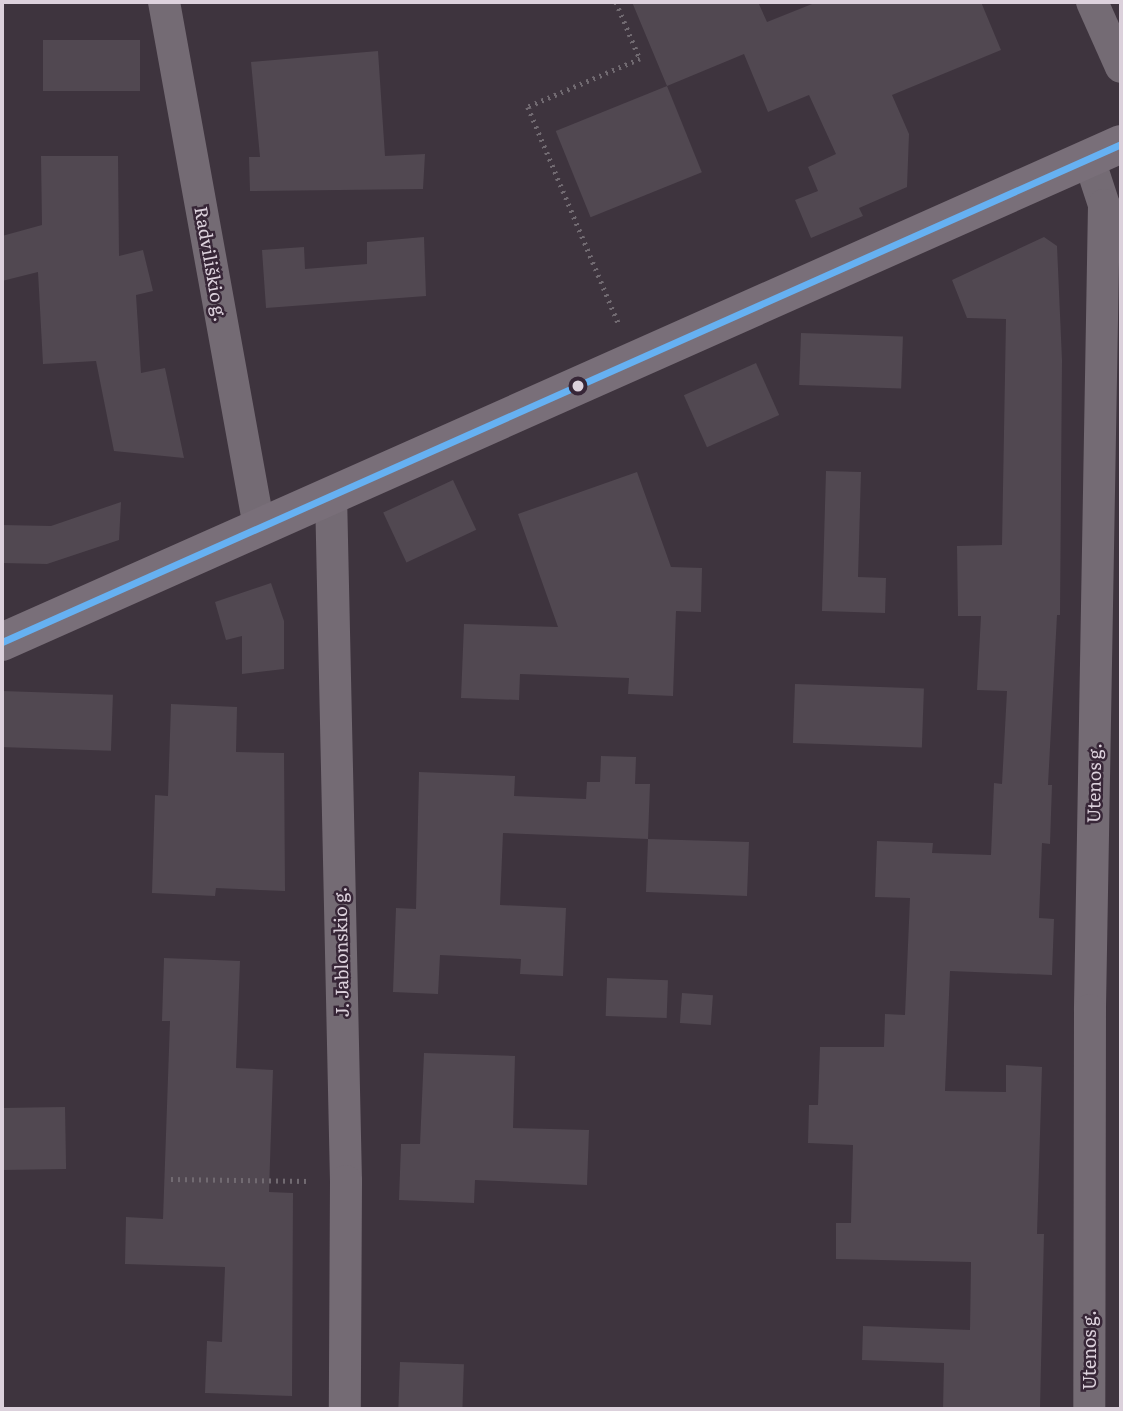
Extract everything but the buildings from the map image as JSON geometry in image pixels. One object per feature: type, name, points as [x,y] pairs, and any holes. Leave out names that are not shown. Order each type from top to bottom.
[{"type":"main road","points":[[2,642],[1105,151]]},
{"type":"street","name":"Radviliškio g.","points":[[164,2],[259,527]]},
{"type":"street","points":[[1092,2],[1121,67]]},
{"type":"street","name":"Utenos g.","points":[[1089,1409],[1091,941],[1105,151]]},
{"type":"street","name":"J. Jablonskio g.","points":[[331,494],[346,1181],[345,1409]]},
{"type":"path","points":[[616,2],[640,59],[527,107],[622,332]]},
{"type":"path","points":[[170,1179],[346,1181]]},
{"type":"transit line","points":[[2,642],[1121,144]]}]
